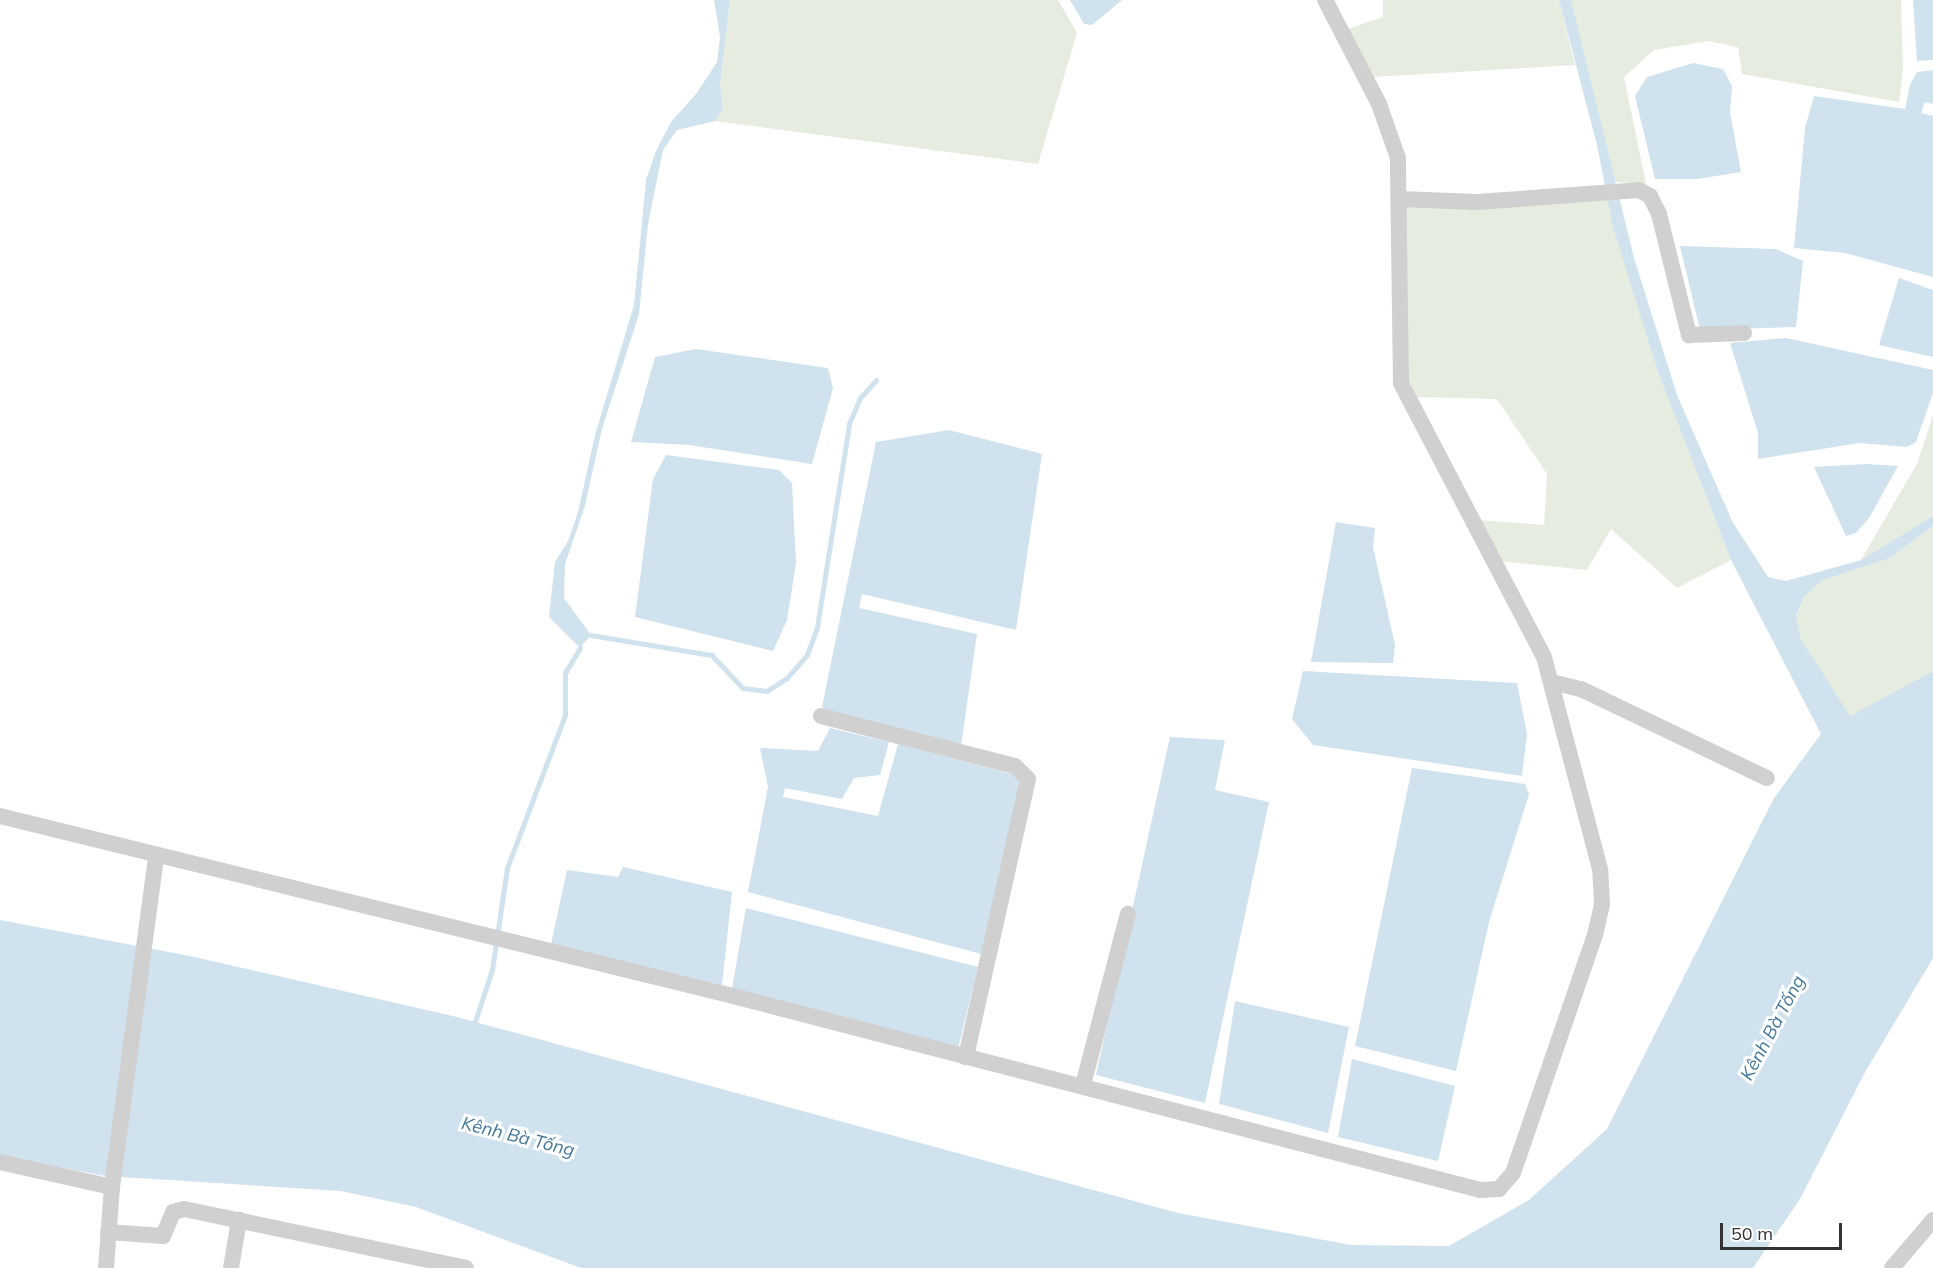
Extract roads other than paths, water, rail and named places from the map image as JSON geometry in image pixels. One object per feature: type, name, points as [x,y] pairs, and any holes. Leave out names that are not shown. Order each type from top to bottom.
[{"type":"street","points":[[0,816],[1083,1085],[1480,1190],[1500,1189],[1507,1183],[1596,935],[1602,904],[1600,869],[1544,657],[1401,383],[1398,158],[1390,130],[1325,0]]},
{"type":"street","points":[[1400,199],[1477,202],[1591,194],[1626,189],[1639,190],[1650,196],[1659,214],[1689,335],[1744,333]]},
{"type":"street","points":[[1552,682],[1581,689],[1767,778]]},
{"type":"street","points":[[821,716],[1015,766],[1028,779],[966,1057]]},
{"type":"street","points":[[106,1268],[112,1187],[156,856]]},
{"type":"street","points":[[1083,1085],[1128,914]]},
{"type":"street","points":[[0,1162],[112,1187]]},
{"type":"street","points":[[108,1232],[163,1236],[173,1212],[184,1209],[466,1268]]},
{"type":"street","points":[[231,1268],[239,1220]]},
{"type":"street","points":[[1892,1268],[1933,1220]]},
{"type":"water","points":[[714,0],[730,0],[720,86],[723,108],[715,121],[677,130],[663,150],[648,224],[639,314],[602,429],[585,506],[565,564],[564,598],[591,635],[580,648],[549,617],[555,562],[568,541],[578,512],[595,435],[634,305],[646,180],[656,151],[671,122],[696,94],[717,62],[720,37]]},
{"type":"water","points":[[1070,0],[1122,0],[1092,25],[1084,24]]},
{"type":"water","name":"Kênh Bà Tống","points":[[1559,0],[1571,0],[1634,258],[1677,395],[1732,521],[1768,577],[1786,581],[1861,560],[1933,516],[1933,526],[1890,558],[1823,580],[1804,597],[1796,616],[1801,639],[1850,716],[1933,671],[1933,958],[1864,1074],[1800,1199],[1753,1268],[581,1268],[416,1207],[341,1191],[105,1176],[0,1156],[0,920],[190,956],[457,1017],[1178,1213],[1351,1245],[1449,1246],[1529,1200],[1607,1129],[1774,798],[1821,734],[1731,560],[1659,375],[1613,227],[1597,145]]},
{"type":"water","points":[[1913,0],[1933,0],[1933,60],[1917,61]]},
{"type":"water","points":[[1693,63],[1723,69],[1732,86],[1730,112],[1741,172],[1697,179],[1655,179],[1635,96],[1647,77]]},
{"type":"water","points":[[1933,70],[1933,104],[1925,102],[1921,113],[1933,116],[1933,277],[1845,253],[1794,248],[1805,128],[1814,96],[1905,109],[1910,85],[1917,72]]},
{"type":"water","points":[[1680,246],[1776,249],[1803,261],[1796,327],[1700,330]]},
{"type":"water","points":[[1899,278],[1933,290],[1933,357],[1879,345]]},
{"type":"water","points":[[1786,338],[1933,370],[1933,393],[1916,442],[1907,447],[1860,443],[1758,459],[1758,433],[1730,343]]},
{"type":"water","points":[[696,349],[828,368],[833,388],[812,464],[689,445],[631,442],[655,357]]},
{"type":"water","points":[[949,430],[1042,454],[1016,630],[862,594],[859,608],[977,634],[961,746],[827,711],[822,707],[876,442]]},
{"type":"water","points":[[666,455],[779,470],[792,483],[796,563],[787,620],[773,651],[635,617],[653,479]]},
{"type":"water","points":[[1866,464],[1898,466],[1869,518],[1856,533],[1846,536],[1814,467]]},
{"type":"water","points":[[1336,522],[1375,528],[1373,547],[1395,645],[1393,663],[1311,662]]},
{"type":"water","points":[[1303,671],[1517,683],[1527,734],[1522,776],[1313,745],[1292,719]]},
{"type":"water","points":[[830,728],[889,742],[880,775],[854,778],[842,799],[785,788],[783,797],[878,816],[898,744],[1016,775],[1022,788],[981,954],[748,892],[768,787],[760,748],[818,751]]},
{"type":"water","points":[[1170,737],[1225,740],[1215,790],[1269,802],[1205,1103],[1096,1075]]},
{"type":"water","points":[[1412,768],[1525,784],[1529,794],[1489,922],[1456,1071],[1355,1046]]},
{"type":"water","points":[[623,867],[732,892],[722,985],[551,944],[567,870],[618,877]]},
{"type":"water","points":[[746,908],[978,967],[958,1049],[732,989]]},
{"type":"water","points":[[1235,1001],[1349,1027],[1328,1133],[1219,1104]]},
{"type":"water","points":[[1352,1059],[1455,1086],[1438,1161],[1338,1137]]},
{"type":"waterway","points":[[591,635],[712,655],[743,688],[767,691],[787,678],[807,655],[817,627],[849,424],[860,398],[876,380]]},
{"type":"waterway","points":[[473,1028],[492,970],[507,868],[565,715],[565,673],[580,648]]}]
